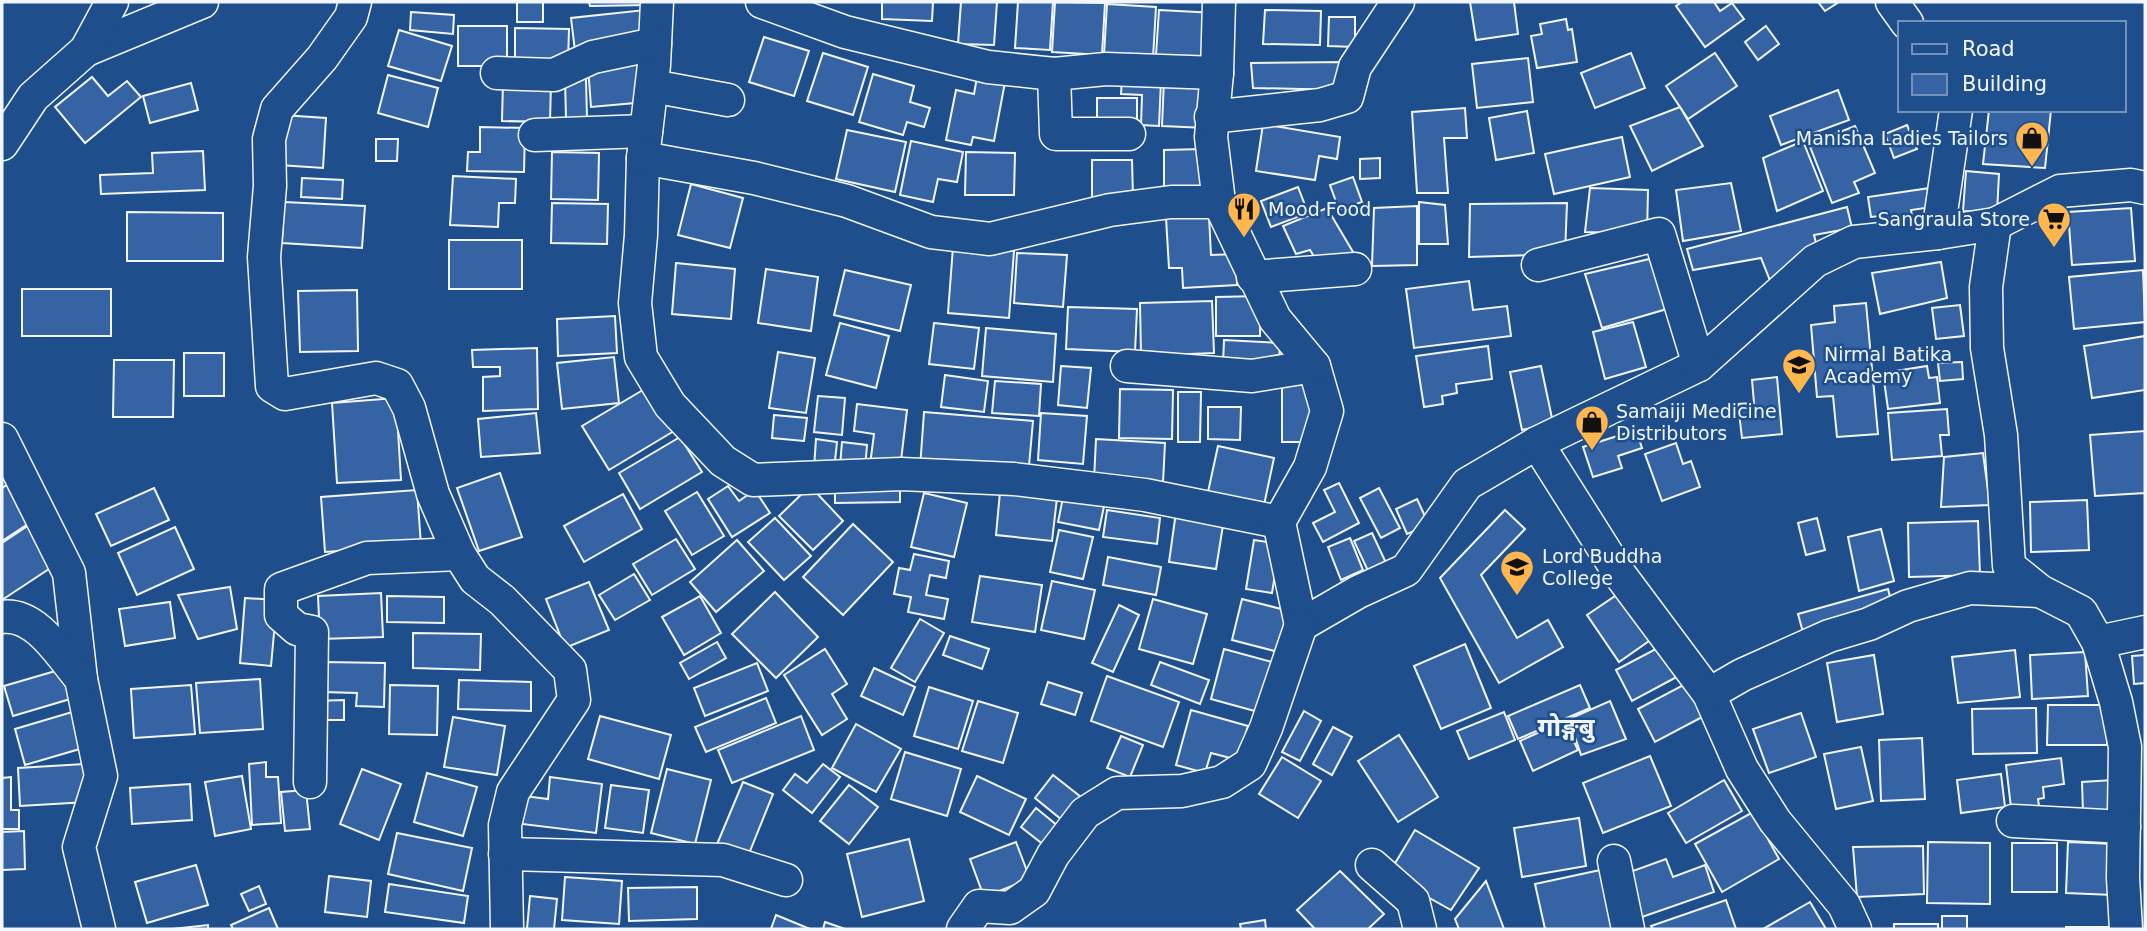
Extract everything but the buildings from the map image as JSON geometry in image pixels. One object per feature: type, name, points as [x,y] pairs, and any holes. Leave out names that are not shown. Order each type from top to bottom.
[{"type":"street","points":[[86,50],[112,2]]},
{"type":"street","points":[[2,144],[33,97],[86,50],[202,2]]},
{"type":"street","points":[[355,2],[351,17],[322,58],[277,109],[269,139],[270,186],[264,257],[272,386],[285,394],[376,378],[397,385],[410,408],[433,494],[459,554],[475,579],[502,600],[570,670],[574,700],[513,792],[505,825],[508,929]]},
{"type":"street","points":[[657,2],[635,303],[641,357],[670,405],[723,461],[753,480],[901,474],[1014,479],[1145,495],[1279,523]]},
{"type":"street","points":[[762,2],[845,32],[988,67],[1054,74],[1106,69],[1217,73]]},
{"type":"street","points":[[963,929],[979,905],[1010,908],[1034,891],[1052,855],[1085,813],[1117,793],[1182,791],[1222,782],[1250,764],[1266,728],[1301,625],[1279,523],[1310,467],[1327,411],[1314,366],[1275,319],[1219,202],[1211,117],[1217,73],[1219,2]]},
{"type":"street","points":[[1211,117],[1320,105],[1347,97],[1355,67],[1398,2]]},
{"type":"street","points":[[1892,2],[1906,21]]},
{"type":"street","points":[[497,72],[554,75],[593,57],[655,44]]},
{"type":"street","points":[[1054,74],[1056,134],[1129,134]]},
{"type":"street","points":[[652,86],[728,100]]},
{"type":"street","points":[[1938,233],[1956,112]]},
{"type":"street","points":[[535,135],[645,145],[847,201],[931,232],[990,239],[1110,210],[1171,202],[1219,202]]},
{"type":"street","points":[[1301,625],[1358,592],[1406,570],[1467,484],[1537,443],[1699,365],[1815,261],[1854,242],[1995,224],[2060,191],[2131,185],[2145,188]]},
{"type":"street","points":[[1995,224],[1986,286],[1987,348],[2000,435],[2009,566],[2039,591],[2081,612],[2098,642],[2116,702],[2125,747],[2126,929]]},
{"type":"street","points":[[1538,265],[1659,234],[1699,365]]},
{"type":"street","points":[[1253,277],[1355,269]]},
{"type":"street","points":[[1128,366],[1252,376],[1314,366]]},
{"type":"street","points":[[2,439],[69,573],[82,679],[102,776],[79,847],[99,929]]},
{"type":"street","points":[[1537,443],[1621,576],[1709,694],[1742,769],[1775,821],[1844,905],[1855,929]]},
{"type":"street","points":[[310,782],[312,632],[296,629],[281,615],[281,589],[367,558],[459,554]]},
{"type":"street","points":[[1709,694],[1742,675],[1829,636],[1869,624],[1908,606],[1970,588],[2039,591]]},
{"type":"street","points":[[2,617],[11,616],[40,632],[82,679]]},
{"type":"street","points":[[2098,642],[2145,632]]},
{"type":"street","points":[[2013,821],[2124,827]]},
{"type":"street","points":[[505,854],[723,860],[786,880]]},
{"type":"street","points":[[1614,860],[1628,929]]},
{"type":"street","points":[[1372,864],[1413,901],[1420,929]]},
{"type":"place","name":"Manisha Ladies Tailors","points":[[2032,168]]},
{"type":"place","name":"Mood Food","points":[[1244,239]]},
{"type":"place","name":"Sangraula Store","points":[[2054,249]]},
{"type":"place","name":"Nirmal Batika Academy","points":[[1799,395]]},
{"type":"place","name":"Samaiji Medicine Distributors","points":[[1592,452]]},
{"type":"place","name":"Lord Buddha College","points":[[1517,597]]},
{"type":"district","name":"गोङ्गबु","points":[[1566,727]]}]
